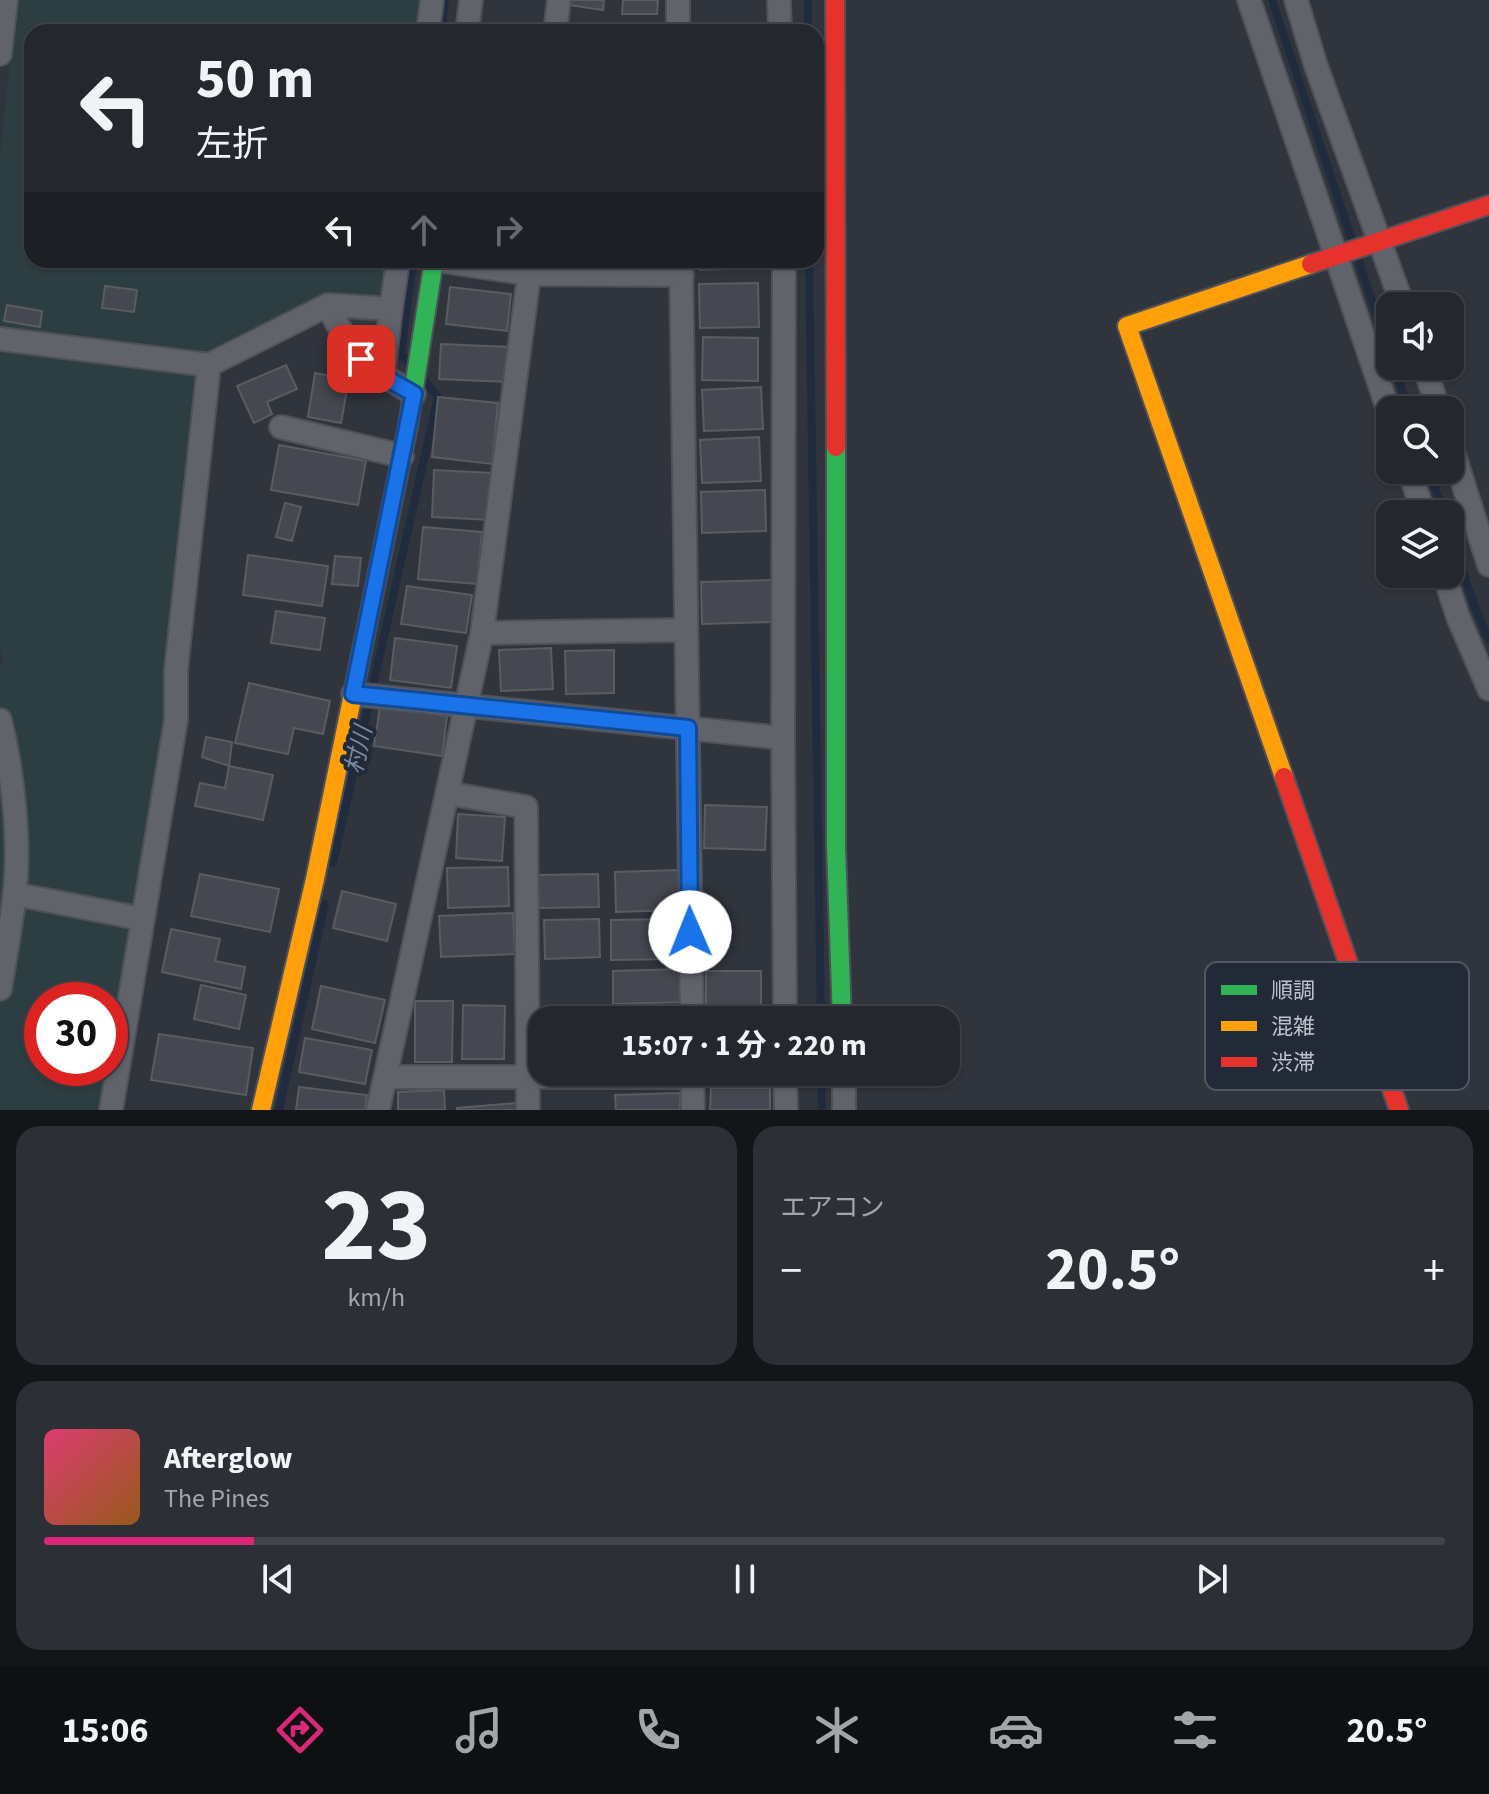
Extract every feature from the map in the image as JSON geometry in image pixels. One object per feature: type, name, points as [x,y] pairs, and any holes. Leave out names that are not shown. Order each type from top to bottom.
[{"type":"street","points":[[0,54],[6,0]]},
{"type":"street","points":[[429,24],[432,0]]},
{"type":"street","points":[[468,24],[471,0]]},
{"type":"street","points":[[556,24],[559,0]]},
{"type":"street","points":[[678,0],[678,24]]},
{"type":"street","points":[[779,0],[780,24]]},
{"type":"street","points":[[835,0],[836,846],[842,1006]]},
{"type":"street","points":[[1249,0],[1384,396]]},
{"type":"street","points":[[1296,0],[1376,243],[1397,292]]},
{"type":"street","points":[[1348,962],[1127,326],[1489,205]]},
{"type":"street","points":[[383,376],[397,268]]},
{"type":"street","points":[[261,1110],[315,879],[402,456],[433,268]]},
{"type":"street","points":[[378,1110],[482,633],[530,268]]},
{"type":"street","points":[[682,268],[692,1006]]},
{"type":"street","points":[[784,268],[785,1006]]},
{"type":"street","points":[[0,339],[209,365],[328,305],[391,309]]},
{"type":"street","points":[[328,305],[341,333],[361,359],[414,394]]},
{"type":"street","points":[[111,1110],[176,720],[176,670],[209,365]]},
{"type":"street","points":[[281,427],[402,456]]},
{"type":"street","points":[[1463,484],[1489,565]]},
{"type":"street","points":[[1449,588],[1489,689]]},
{"type":"street","points":[[482,633],[686,630]]},
{"type":"street","points":[[353,694],[783,738]]},
{"type":"street","points":[[0,720],[8,750],[15,829],[15,894],[0,989]]},
{"type":"street","points":[[447,793],[526,807],[528,1110]]},
{"type":"street","points":[[15,894],[143,919]]},
{"type":"street","points":[[385,1077],[527,1077]]},
{"type":"street","points":[[692,1086],[693,1110]]},
{"type":"street","points":[[785,1086],[786,1110]]},
{"type":"street","points":[[844,1086],[844,1110]]},
{"type":"street","points":[[1392,1090],[1399,1110]]},
{"type":"shaded area","points":[[17,0],[424,0],[421,24],[24,24],[24,268],[391,268],[378,359],[348,332],[330,298],[319,300],[197,356],[166,726],[124,982],[24,982],[24,1086],[107,1086],[103,1110],[0,1110],[0,665],[4,665],[0,649],[0,156]]},
{"type":"building","points":[[570,0],[604,0],[603,10],[569,5]]},
{"type":"building","points":[[623,0],[658,0],[657,14],[622,14]]},
{"type":"building","points":[[700,268],[762,268],[700,270]]},
{"type":"building","points":[[758,283],[759,327],[700,328],[699,284]]},
{"type":"building","points":[[105,286],[137,290],[134,312],[102,308]]},
{"type":"building","points":[[450,287],[511,294],[507,331],[446,324]]},
{"type":"building","points":[[7,305],[42,311],[40,327],[4,321]]},
{"type":"building","points":[[703,337],[758,338],[758,381],[702,380]]},
{"type":"building","points":[[441,344],[510,347],[508,382],[439,379]]},
{"type":"building","points":[[286,365],[297,389],[267,402],[272,414],[254,423],[237,386]]},
{"type":"building","points":[[315,373],[349,379],[341,423],[308,417]]},
{"type":"building","points":[[761,387],[763,429],[704,431],[702,390]]},
{"type":"building","points":[[438,397],[498,403],[492,464],[432,457]]},
{"type":"building","points":[[759,437],[761,481],[702,483],[700,440]]},
{"type":"building","points":[[279,445],[366,461],[358,505],[271,490]]},
{"type":"building","points":[[434,470],[493,473],[491,520],[432,517]]},
{"type":"building","points":[[765,490],[766,531],[702,533],[701,492]]},
{"type":"building","points":[[285,503],[301,507],[292,541],[276,537]]},
{"type":"building","points":[[423,527],[482,532],[477,584],[418,579]]},
{"type":"building","points":[[248,555],[328,566],[322,606],[243,595]]},
{"type":"building","points":[[335,556],[361,558],[358,586],[332,584]]},
{"type":"building","points":[[773,580],[774,622],[702,624],[701,582]]},
{"type":"building","points":[[407,586],[472,595],[466,633],[401,624]]},
{"type":"building","points":[[276,611],[325,618],[320,650],[271,643]]},
{"type":"building","points":[[395,638],[457,646],[451,688],[390,680]]},
{"type":"building","points":[[551,648],[553,689],[501,691],[499,650]]},
{"type":"building","points":[[614,650],[614,693],[566,694],[565,651]]},
{"type":"building","points":[[249,683],[330,701],[323,734],[294,728],[288,754],[235,743]]},
{"type":"building","points":[[380,707],[447,716],[442,756],[374,746]]},
{"type":"building","points":[[206,737],[232,742],[229,766],[202,757]]},
{"type":"building","points":[[229,766],[273,775],[263,820],[195,806],[200,783],[225,788]]},
{"type":"building","points":[[705,805],[767,807],[765,850],[704,848]]},
{"type":"building","points":[[458,814],[505,817],[502,861],[456,858]]},
{"type":"building","points":[[508,867],[509,906],[448,908],[447,868]]},
{"type":"building","points":[[678,870],[679,910],[616,912],[615,872]]},
{"type":"building","points":[[200,874],[279,889],[270,932],[191,916]]},
{"type":"building","points":[[598,874],[599,907],[539,908],[538,875]]},
{"type":"building","points":[[342,891],[396,904],[387,941],[333,928]]},
{"type":"building","points":[[513,913],[515,954],[441,957],[439,916]]},
{"type":"building","points":[[599,919],[600,957],[545,959],[544,920]]},
{"type":"building","points":[[678,919],[678,959],[611,960],[611,920]]},
{"type":"building","points":[[171,929],[220,939],[215,961],[245,967],[241,989],[162,972]]},
{"type":"building","points":[[683,969],[683,1002],[613,1004],[613,971]]},
{"type":"building","points":[[706,971],[761,971],[761,1006],[706,1006]]},
{"type":"building","points":[[201,985],[246,995],[239,1029],[194,1019]]},
{"type":"building","points":[[321,986],[385,1000],[375,1043],[312,1029]]},
{"type":"building","points":[[415,1001],[453,1001],[452,1062],[415,1062]]},
{"type":"building","points":[[463,1005],[505,1006],[504,1059],[462,1059]]},
{"type":"building","points":[[159,1034],[253,1048],[246,1095],[151,1080]]},
{"type":"building","points":[[305,1038],[372,1050],[365,1084],[299,1072]]},
{"type":"building","points":[[299,1087],[367,1095],[365,1110],[296,1110]]},
{"type":"building","points":[[711,1088],[770,1088],[770,1110],[710,1110]]},
{"type":"building","points":[[444,1090],[445,1110],[398,1110],[398,1092]]},
{"type":"building","points":[[680,1093],[680,1110],[616,1110],[615,1095]]},
{"type":"building","points":[[516,1103],[516,1110],[457,1110],[457,1108]]},
{"type":"waterway","name":"村川","points":[[442,24],[445,0]]},
{"type":"waterway","points":[[808,0],[808,24]]},
{"type":"waterway","points":[[1272,0],[1353,243]]},
{"type":"waterway","points":[[1357,256],[1376,312]]},
{"type":"waterway","name":"村川","points":[[411,365],[401,354],[412,268]]},
{"type":"waterway","points":[[809,268],[821,1006]]},
{"type":"waterway","points":[[1399,380],[1404,396]]},
{"type":"waterway","name":"村川","points":[[333,863],[438,397],[425,381]]},
{"type":"waterway","points":[[1434,484],[1439,500]]},
{"type":"waterway","points":[[1464,574],[1489,640]]},
{"type":"waterway","name":"村川","points":[[279,1110],[325,904]]},
{"type":"waterway","points":[[821,1086],[822,1110]]},
{"type":"traffic: fast","points":[[408,426],[433,268]]},
{"type":"traffic: fast","points":[[836,447],[836,846],[842,1006]]},
{"type":"traffic: slow","points":[[1284,777],[1127,326],[1311,264]]},
{"type":"traffic: slow","points":[[261,1110],[315,879],[408,426]]},
{"type":"traffic: jam","points":[[835,0],[836,447]]},
{"type":"traffic: jam","points":[[1311,264],[1489,205]]},
{"type":"traffic: jam","points":[[1284,777],[1348,962]]},
{"type":"traffic: jam","points":[[1392,1090],[1399,1110]]},
{"type":"route","points":[[361,359],[414,394],[353,694],[688,728],[690,932]]}]
